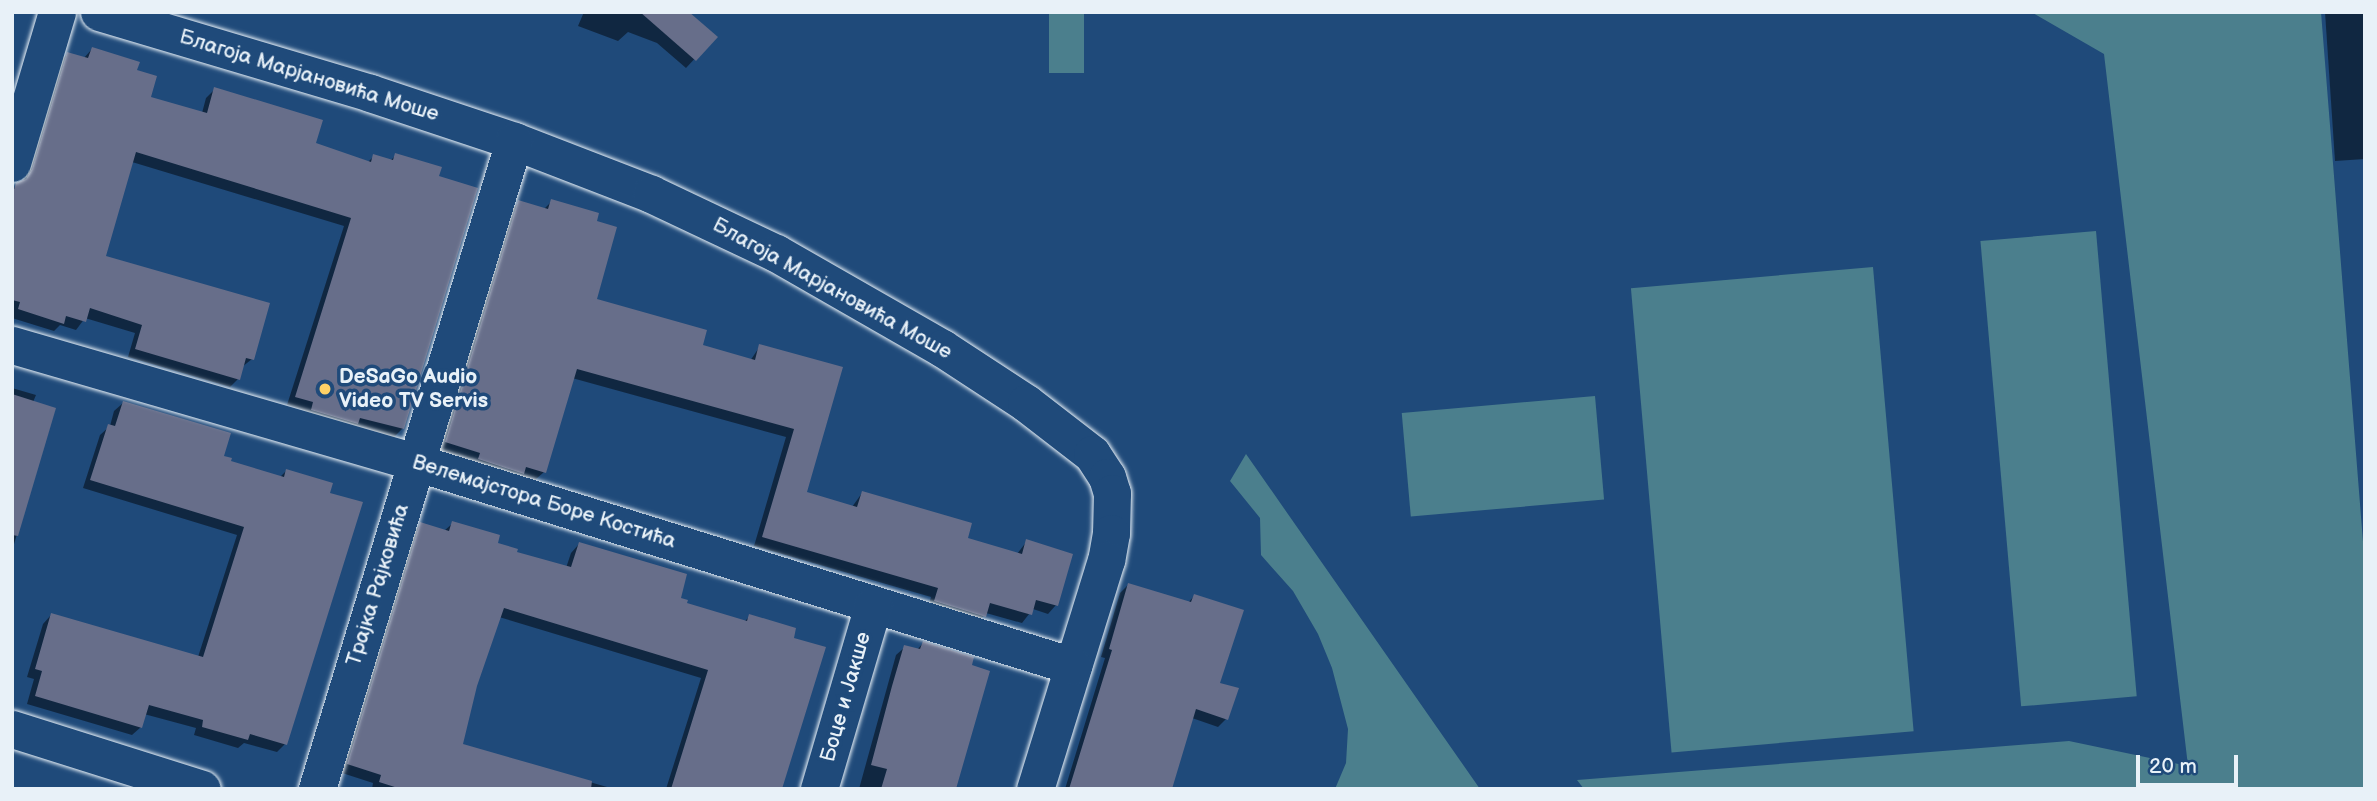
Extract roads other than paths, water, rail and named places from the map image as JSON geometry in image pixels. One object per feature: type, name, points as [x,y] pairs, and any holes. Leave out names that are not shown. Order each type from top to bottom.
[{"type":"street","points":[[12,163],[57,12]]},
{"type":"street","name":"Благоја Марјановића Моше","points":[[99,12],[370,93],[514,141],[651,194],[776,253],[942,348],[1026,402],[1092,454],[1107,478],[1112,493],[1111,533],[1035,789]]},
{"type":"street","name":"Трајка Рајковића","points":[[317,789],[514,141]]},
{"type":"street","name":"Велемајстора Боре Костића","points":[[12,345],[415,462],[1073,666]]},
{"type":"street","name":"Боце и Јакше","points":[[819,789],[873,605]]},
{"type":"street","points":[[12,729],[202,789]]},
{"type":"place","name":"DeSaGo Audio Video TV Servis","points":[[325,389]]}]
